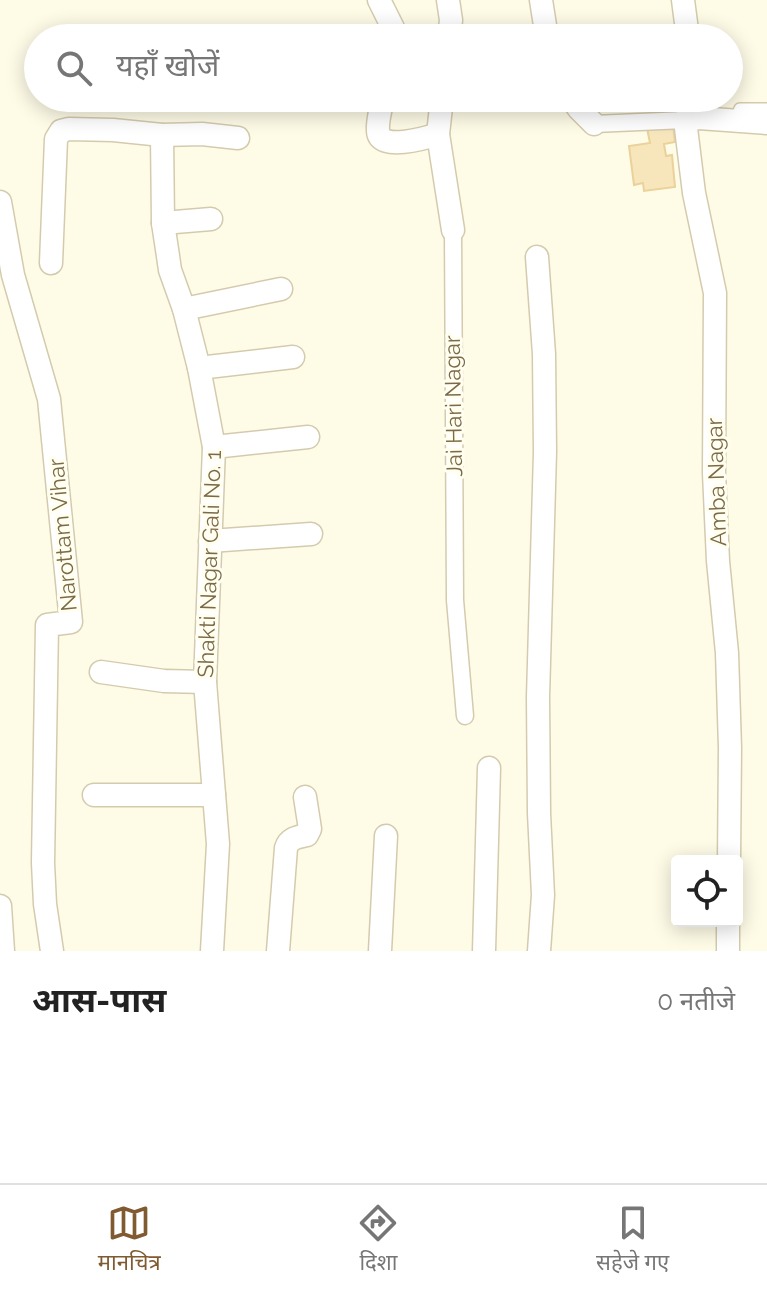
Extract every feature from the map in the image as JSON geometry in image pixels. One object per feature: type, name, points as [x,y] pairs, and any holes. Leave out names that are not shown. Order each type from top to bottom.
[{"type":"street","points":[[379,0],[391,24]]},
{"type":"street","points":[[448,0],[451,24]]},
{"type":"street","points":[[541,0],[545,24]]},
{"type":"street","points":[[683,0],[686,24]]},
{"type":"street","points":[[381,112],[378,132],[385,142],[415,141],[438,134]]},
{"type":"street","name":"Jai Hari Nagar","points":[[440,112],[438,134],[453,230],[455,600],[465,716]]},
{"type":"street","points":[[582,112],[594,124],[694,112],[767,123]]},
{"type":"street","name":"Amba Nagar","points":[[694,112],[694,193],[715,293],[714,473],[727,653],[729,855]]},
{"type":"street","points":[[51,263],[56,139],[61,131],[113,130],[238,138]]},
{"type":"street","name":"Shakti Nagar Gali No. 1","points":[[162,135],[163,223],[170,270],[199,368],[214,447],[205,682],[218,844],[212,951]]},
{"type":"street","name":"Narottam Vihar","points":[[0,202],[13,275],[49,399],[71,622],[47,625],[43,863],[52,951]]},
{"type":"street","points":[[163,223],[211,219]]},
{"type":"street","points":[[537,257],[544,354],[545,452],[538,697],[543,895],[539,951]]},
{"type":"street","points":[[184,309],[281,289]]},
{"type":"street","points":[[199,368],[293,357]]},
{"type":"street","points":[[214,447],[308,437]]},
{"type":"street","points":[[210,541],[311,534]]},
{"type":"street","points":[[101,672],[164,681],[205,682]]},
{"type":"street","points":[[484,951],[489,768]]},
{"type":"street","points":[[94,795],[214,795]]},
{"type":"street","points":[[278,951],[286,848],[288,842],[307,835],[310,829],[305,797]]},
{"type":"street","points":[[380,951],[386,836]]},
{"type":"street","points":[[0,906],[3,951]]},
{"type":"street","points":[[728,927],[728,951]]},
{"type":"lane","points":[[743,109],[767,109]]},
{"type":"lane","points":[[735,120],[739,112]]},
{"type":"building","points":[[673,125],[675,142],[664,144],[666,156],[672,155],[675,187],[644,191],[643,183],[634,185],[629,146],[650,143],[647,128]]}]
